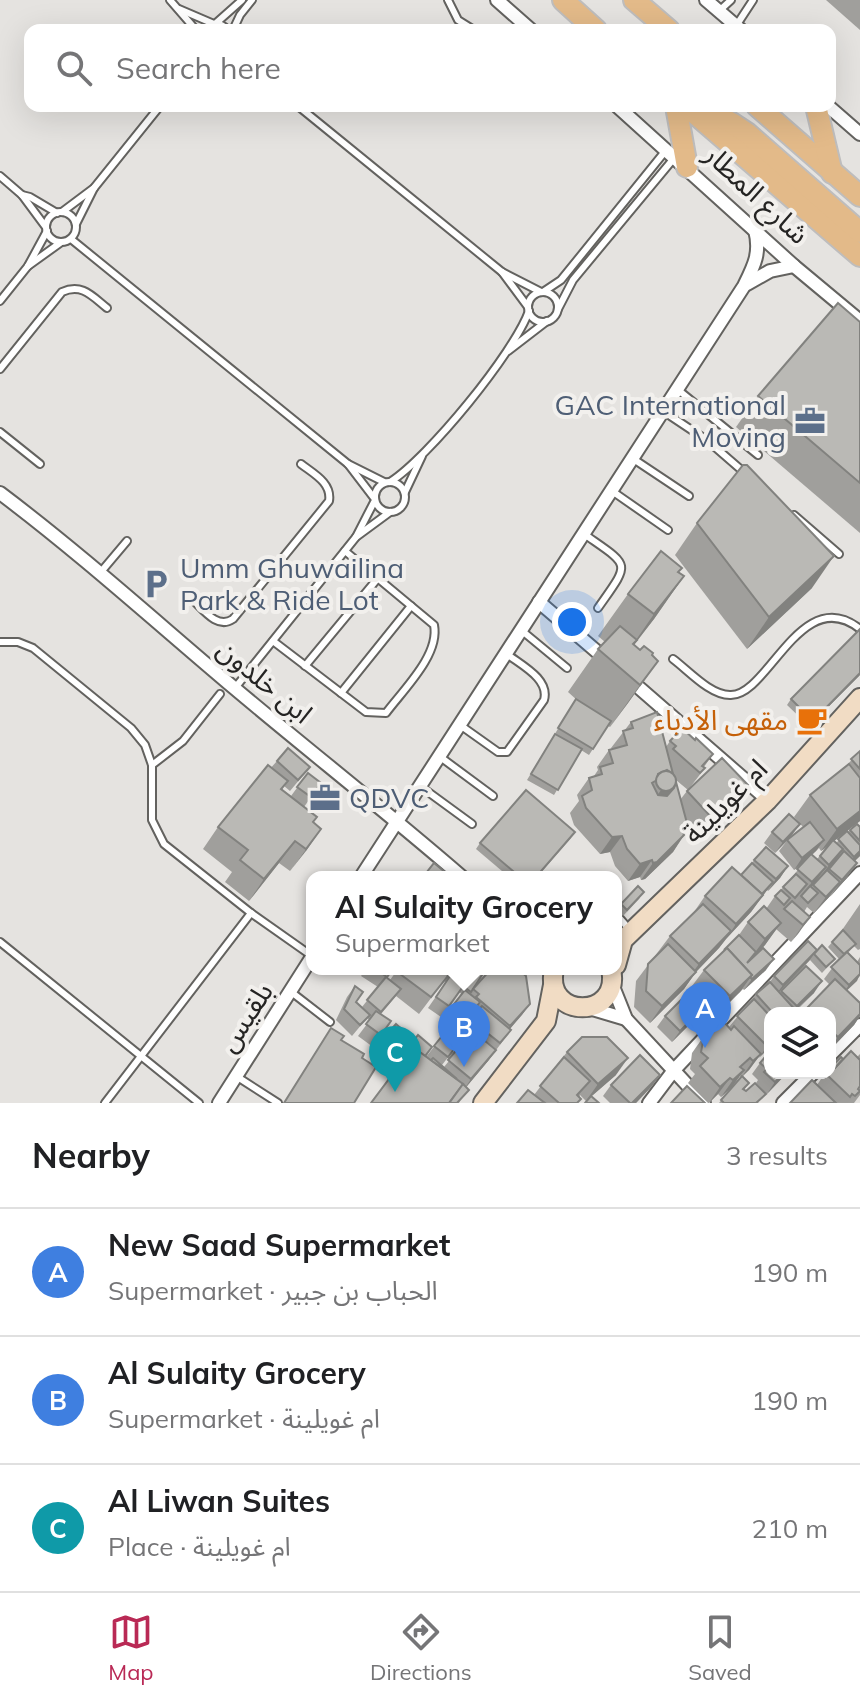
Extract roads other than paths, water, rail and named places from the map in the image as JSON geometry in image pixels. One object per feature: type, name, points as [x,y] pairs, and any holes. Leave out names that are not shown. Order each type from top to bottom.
[{"type":"main road","points":[[563,0],[589,24]]},
{"type":"main road","points":[[634,0],[662,24]]},
{"type":"main road","points":[[676,112],[676,158]]},
{"type":"main road","name":"شارع المطار","points":[[695,112],[860,256]]},
{"type":"main road","points":[[712,112],[747,133],[860,232]]},
{"type":"main road","points":[[764,112],[860,196]]},
{"type":"main road","points":[[817,112],[832,173]]},
{"type":"street","points":[[497,0],[524,24]]},
{"type":"street","points":[[706,0],[733,24]]},
{"type":"street","name":"شارع المطار","points":[[624,112],[794,266],[860,321]]},
{"type":"street","points":[[835,112],[860,134]]},
{"type":"street","points":[[365,871],[744,286],[758,252],[755,230]]},
{"type":"street","points":[[744,286],[770,271],[794,266]]},
{"type":"street","name":"ابن خلدون","points":[[0,493],[455,871]]},
{"type":"street","points":[[539,602],[768,800]]},
{"type":"street","name":"ام غويلينة","points":[[624,937],[768,800],[860,698]]},
{"type":"street","points":[[649,1103],[674,1070],[860,873]]},
{"type":"street","name":"بلقيس","points":[[219,1103],[306,966]]},
{"type":"street","points":[[483,1103],[546,1021],[553,975]]},
{"type":"street","points":[[554,975],[566,1003],[626,1019]]},
{"type":"street","points":[[546,1021],[600,1003],[608,995],[613,975]]},
{"type":"street","points":[[615,975],[626,1019],[704,1103]]},
{"type":"street","points":[[836,1049],[860,1025]]},
{"type":"street","points":[[783,1103],[807,1079]]},
{"type":"lane","points":[[170,0],[191,24]]},
{"type":"lane","points":[[179,9],[215,24],[242,0]]},
{"type":"lane","points":[[235,24],[252,0]]},
{"type":"lane","points":[[448,0],[458,20],[464,24]]},
{"type":"lane","points":[[718,11],[731,0]]},
{"type":"lane","points":[[740,24],[753,0]]},
{"type":"lane","points":[[28,266],[61,242],[71,239],[94,188],[155,112]]},
{"type":"lane","points":[[305,112],[502,272],[556,299],[558,309]]},
{"type":"lane","points":[[235,688],[356,537],[375,500],[376,490],[422,456],[508,351],[529,310],[531,298],[561,280],[676,158]]},
{"type":"lane","points":[[508,351],[555,317],[573,280],[676,158]]},
{"type":"lane","points":[[0,176],[22,195],[51,238],[61,242]]},
{"type":"lane","points":[[0,301],[28,266],[47,230],[50,217],[94,188]]},
{"type":"lane","points":[[22,195],[72,217],[76,224]]},
{"type":"lane","points":[[71,239],[348,464],[382,510],[390,512]]},
{"type":"lane","points":[[502,272],[534,318],[547,321]]},
{"type":"lane","points":[[0,369],[62,292],[84,289],[107,308]]},
{"type":"lane","points":[[677,389],[758,455]]},
{"type":"lane","points":[[663,411],[708,441],[756,482]]},
{"type":"lane","points":[[0,432],[40,464]]},
{"type":"lane","points":[[356,537],[402,506],[422,456]]},
{"type":"lane","points":[[632,458],[689,496]]},
{"type":"lane","points":[[191,598],[218,622],[226,623],[233,619],[329,501],[327,485],[301,464]]},
{"type":"lane","points":[[348,464],[397,484],[405,493]]},
{"type":"lane","points":[[611,491],[668,530]]},
{"type":"lane","points":[[792,513],[839,554]]},
{"type":"lane","points":[[584,534],[618,560],[622,567],[622,575],[598,608]]},
{"type":"lane","points":[[100,573],[127,541]]},
{"type":"lane","points":[[273,641],[366,712],[386,713],[431,653],[437,637],[434,625],[345,551]]},
{"type":"lane","points":[[305,666],[378,578]]},
{"type":"lane","points":[[341,693],[411,606]]},
{"type":"lane","points":[[673,659],[718,693],[732,696],[746,691],[775,657],[818,621],[828,618],[845,620],[860,629]]},
{"type":"lane","points":[[521,630],[567,668]]},
{"type":"lane","points":[[0,642],[18,642],[33,648],[131,728],[145,745],[152,765],[151,811],[159,837],[251,913],[306,952]]},
{"type":"lane","points":[[460,725],[498,752],[507,752],[544,700],[544,686],[506,653]]},
{"type":"lane","points":[[152,765],[183,741],[220,694]]},
{"type":"lane","points":[[439,756],[493,796]]},
{"type":"lane","points":[[420,786],[472,824]]},
{"type":"lane","points":[[105,1103],[251,913]]},
{"type":"lane","points":[[0,942],[199,1103]]},
{"type":"lane","points":[[290,991],[330,1022]]},
{"type":"lane","points":[[236,1076],[278,1103]]},
{"type":"place","name":"GAC International Moving","points":[[810,421]]},
{"type":"place","name":"Umm Ghuwailina Park & Ride Lot","points":[[156,584]]},
{"type":"place","name":"مقهى الأدباء","points":[[812,720]]},
{"type":"place","name":"QDVC","points":[[325,798]]},
{"type":"place","name":"New Saad Supermarket","points":[[705,1048]]},
{"type":"place","name":"Al Sulaity Grocery","points":[[464,1067]]},
{"type":"place","name":"Al Liwan Suites","points":[[395,1092]]}]
